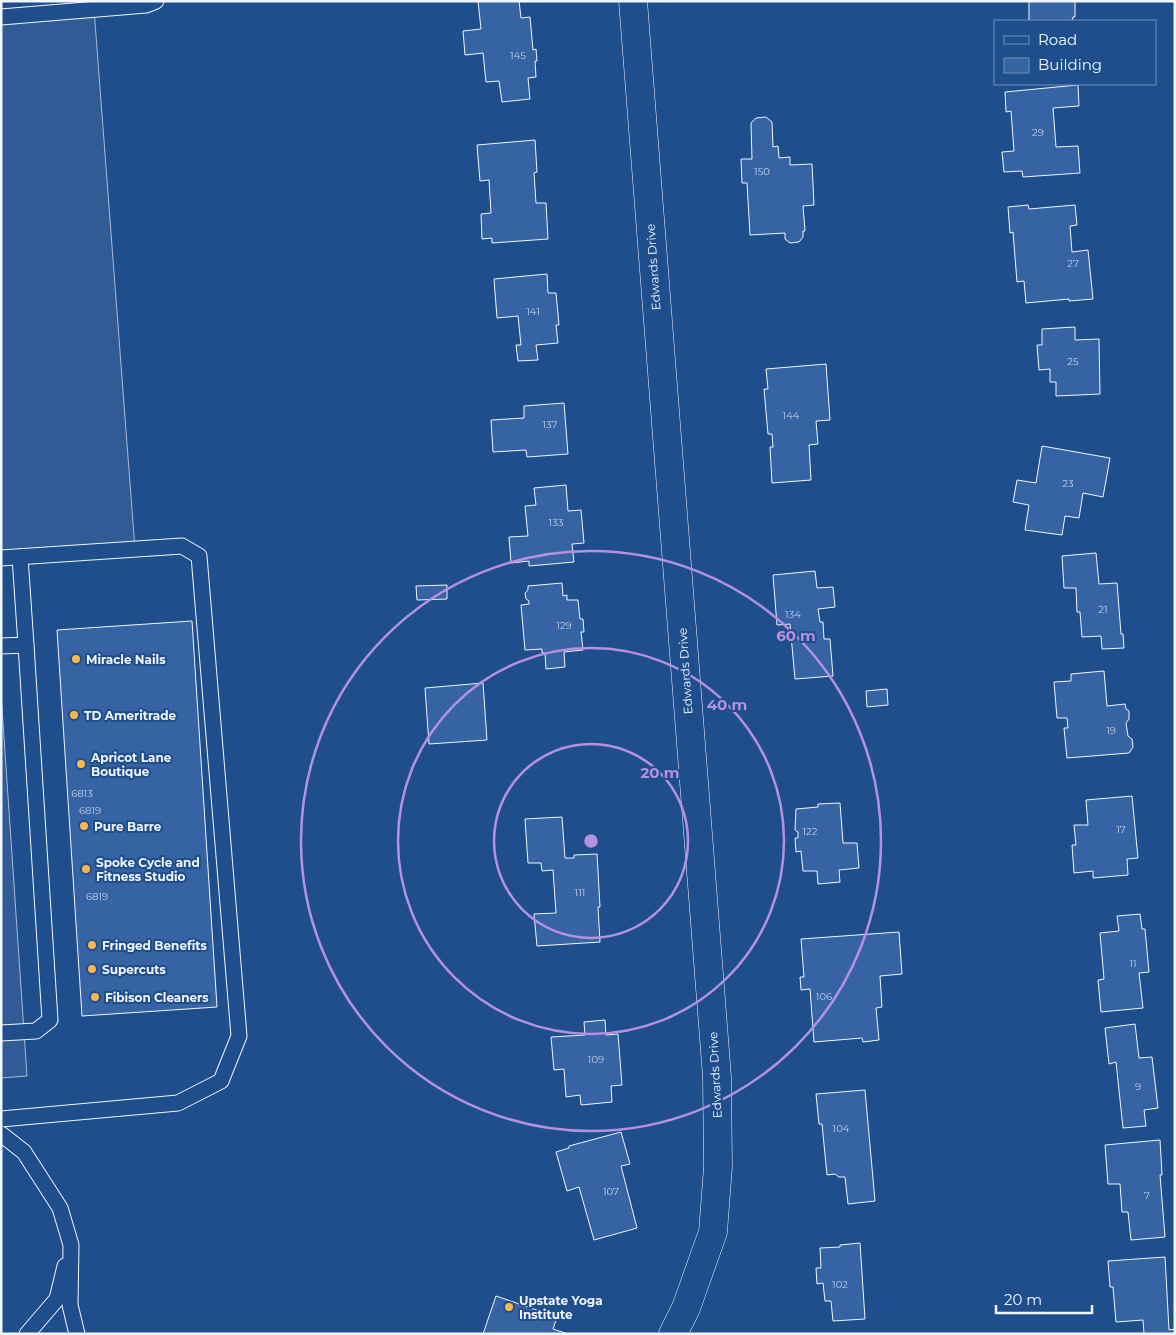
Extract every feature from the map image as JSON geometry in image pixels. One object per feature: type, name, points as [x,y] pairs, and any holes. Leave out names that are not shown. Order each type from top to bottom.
[{"type":"street","name":"Edwards Drive","points":[[632,1],[717,1077],[718,1168],[713,1232],[686,1308],[673,1334]]},
{"type":"lane","points":[[1,17],[146,4],[156,1]]},
{"type":"lane","points":[[1,558],[182,546],[199,556],[239,1036],[221,1081],[178,1103],[1,1119]]},
{"type":"lane","points":[[1,1033],[36,1031],[50,1020],[20,557]]},
{"type":"lane","points":[[1,646],[26,645]]},
{"type":"lane","points":[[1,1134],[24,1152],[60,1208],[70,1245],[70,1305],[77,1334]]},
{"type":"lane","points":[[27,1334],[56,1299],[70,1245]]},
{"type":"shaded area","points":[[94,9],[135,549],[1,558],[1,17]]},
{"type":"shaded area","points":[[1,693],[27,1076],[1,1078]]},
{"type":"building","points":[[478,1],[519,1],[521,18],[530,17],[533,50],[536,49],[537,61],[535,61],[536,77],[528,78],[530,99],[502,102],[499,81],[486,82],[483,53],[465,55],[463,31],[481,29]]},
{"type":"building","points":[[1029,1],[1075,1],[1075,17],[1072,20],[1029,20]]},
{"type":"building","points":[[1078,85],[1079,106],[1053,108],[1056,147],[1078,146],[1080,173],[1023,177],[1022,171],[1004,172],[1002,152],[1014,151],[1011,111],[1006,112],[1005,92]]},
{"type":"building","points":[[766,117],[772,122],[773,147],[778,146],[779,158],[790,157],[790,165],[812,164],[814,205],[803,206],[805,231],[803,231],[803,237],[799,242],[790,243],[785,239],[785,233],[750,235],[747,183],[742,183],[741,159],[752,159],[751,123],[756,118]]},
{"type":"building","points":[[535,140],[537,172],[534,173],[536,203],[546,203],[548,239],[492,243],[492,238],[482,239],[481,214],[491,213],[489,180],[480,181],[477,145]]},
{"type":"building","points":[[1028,205],[1029,209],[1075,205],[1077,225],[1070,226],[1072,252],[1088,250],[1093,299],[1026,303],[1024,281],[1017,282],[1013,232],[1010,233],[1008,207]]},
{"type":"building","points":[[547,274],[548,293],[556,293],[559,325],[556,325],[558,343],[536,345],[538,360],[518,361],[516,345],[521,345],[518,316],[497,318],[494,279]]},
{"type":"building","points":[[1075,327],[1075,340],[1099,339],[1100,394],[1056,396],[1056,382],[1050,382],[1050,369],[1039,370],[1037,345],[1042,345],[1042,329]]},
{"type":"building","points":[[826,364],[830,420],[816,421],[818,444],[809,445],[811,480],[772,483],[770,447],[773,447],[772,434],[768,434],[764,389],[768,389],[766,369]]},
{"type":"building","points":[[564,403],[568,454],[527,457],[526,450],[493,452],[491,420],[524,418],[524,406]]},
{"type":"building","points":[[1042,446],[1110,458],[1103,497],[1083,493],[1079,518],[1065,516],[1062,535],[1025,530],[1029,505],[1013,502],[1017,480],[1036,483]]},
{"type":"building","points":[[566,485],[568,511],[581,510],[584,543],[572,544],[574,562],[529,566],[529,561],[511,563],[509,537],[528,536],[525,506],[536,505],[534,488]]},
{"type":"building","points":[[1096,553],[1099,584],[1117,583],[1124,648],[1102,649],[1101,636],[1082,637],[1080,612],[1077,612],[1076,588],[1064,588],[1062,556]]},
{"type":"building","points":[[815,571],[817,588],[833,587],[835,607],[818,609],[820,622],[823,622],[824,639],[830,639],[833,676],[795,679],[790,624],[777,625],[773,575]]},
{"type":"building","points":[[562,583],[563,596],[567,595],[567,600],[578,600],[580,619],[583,619],[584,632],[581,632],[583,650],[564,652],[565,667],[546,669],[545,653],[542,653],[542,649],[525,650],[521,605],[529,604],[525,593],[528,590],[528,586]]},
{"type":"building","points":[[447,585],[447,599],[417,600],[416,586]]},
{"type":"building","points":[[192,621],[217,1007],[82,1016],[57,630]]},
{"type":"building","points":[[1104,671],[1107,706],[1125,704],[1126,709],[1129,711],[1129,719],[1126,723],[1128,736],[1132,739],[1133,747],[1129,753],[1067,758],[1064,728],[1068,728],[1067,718],[1057,718],[1054,682],[1071,681],[1071,674]]},
{"type":"building","points":[[483,683],[487,740],[429,744],[425,688]]},
{"type":"building","points":[[887,689],[888,705],[867,707],[866,691]]},
{"type":"building","points":[[1132,796],[1138,858],[1127,859],[1128,875],[1093,878],[1093,871],[1074,873],[1072,845],[1076,845],[1074,825],[1088,825],[1086,800]]},
{"type":"building","points":[[840,803],[843,843],[857,843],[859,868],[839,870],[840,882],[818,884],[817,871],[803,871],[801,851],[796,852],[795,838],[798,838],[798,832],[795,830],[796,809],[818,807],[818,804]]},
{"type":"building","points":[[562,817],[565,858],[574,858],[574,855],[597,854],[600,942],[537,946],[534,914],[556,913],[553,870],[542,871],[541,863],[528,863],[525,819]]},
{"type":"building","points":[[1140,914],[1142,929],[1145,929],[1149,972],[1139,973],[1143,1008],[1101,1012],[1098,980],[1104,979],[1100,933],[1119,931],[1117,916]]},
{"type":"building","points":[[899,932],[902,974],[880,976],[882,1007],[876,1008],[879,1040],[863,1042],[862,1038],[814,1042],[810,989],[801,990],[800,977],[804,977],[801,939]]},
{"type":"building","points":[[605,1020],[606,1035],[618,1034],[622,1085],[611,1086],[612,1102],[581,1105],[580,1095],[566,1097],[564,1069],[554,1070],[551,1037],[585,1035],[584,1022]]},
{"type":"building","points":[[1135,1024],[1139,1058],[1152,1057],[1158,1108],[1144,1110],[1146,1126],[1123,1128],[1116,1062],[1109,1064],[1105,1028]]},
{"type":"building","points":[[865,1090],[875,1201],[848,1204],[845,1177],[839,1177],[835,1174],[827,1175],[822,1124],[819,1124],[816,1094]]},
{"type":"building","points":[[621,1132],[630,1164],[621,1166],[637,1228],[594,1240],[579,1187],[567,1191],[556,1152],[569,1148],[569,1146]]},
{"type":"building","points":[[1160,1140],[1162,1175],[1160,1175],[1165,1237],[1131,1240],[1128,1212],[1122,1212],[1120,1184],[1108,1184],[1105,1145]]},
{"type":"building","points":[[860,1243],[865,1319],[833,1321],[831,1301],[825,1301],[823,1283],[817,1284],[816,1268],[821,1268],[820,1248]]},
{"type":"building","points":[[1165,1257],[1169,1330],[1175,1329],[1175,1334],[1139,1334],[1144,1333],[1143,1320],[1116,1322],[1113,1287],[1110,1287],[1108,1261]]},
{"type":"building","name":"Upstate Yoga Institute","points":[[496,1296],[557,1317],[553,1329],[568,1334],[483,1334]]},
{"type":"place","name":"Miracle Nails","points":[[76,659]]},
{"type":"place","name":"TD Ameritrade","points":[[74,715]]},
{"type":"place","name":"Apricot Lane Boutique","points":[[81,764]]},
{"type":"place","name":"Pure Barre","points":[[84,826]]},
{"type":"place","name":"Spoke Cycle and Fitness Studio","points":[[86,869]]},
{"type":"place","name":"Fringed Benefits","points":[[92,945]]},
{"type":"place","name":"Supercuts","points":[[92,969]]},
{"type":"place","name":"Fibison Cleaners","points":[[95,997]]},
{"type":"place","name":"Upstate Yoga Institute","points":[[509,1307]]}]
